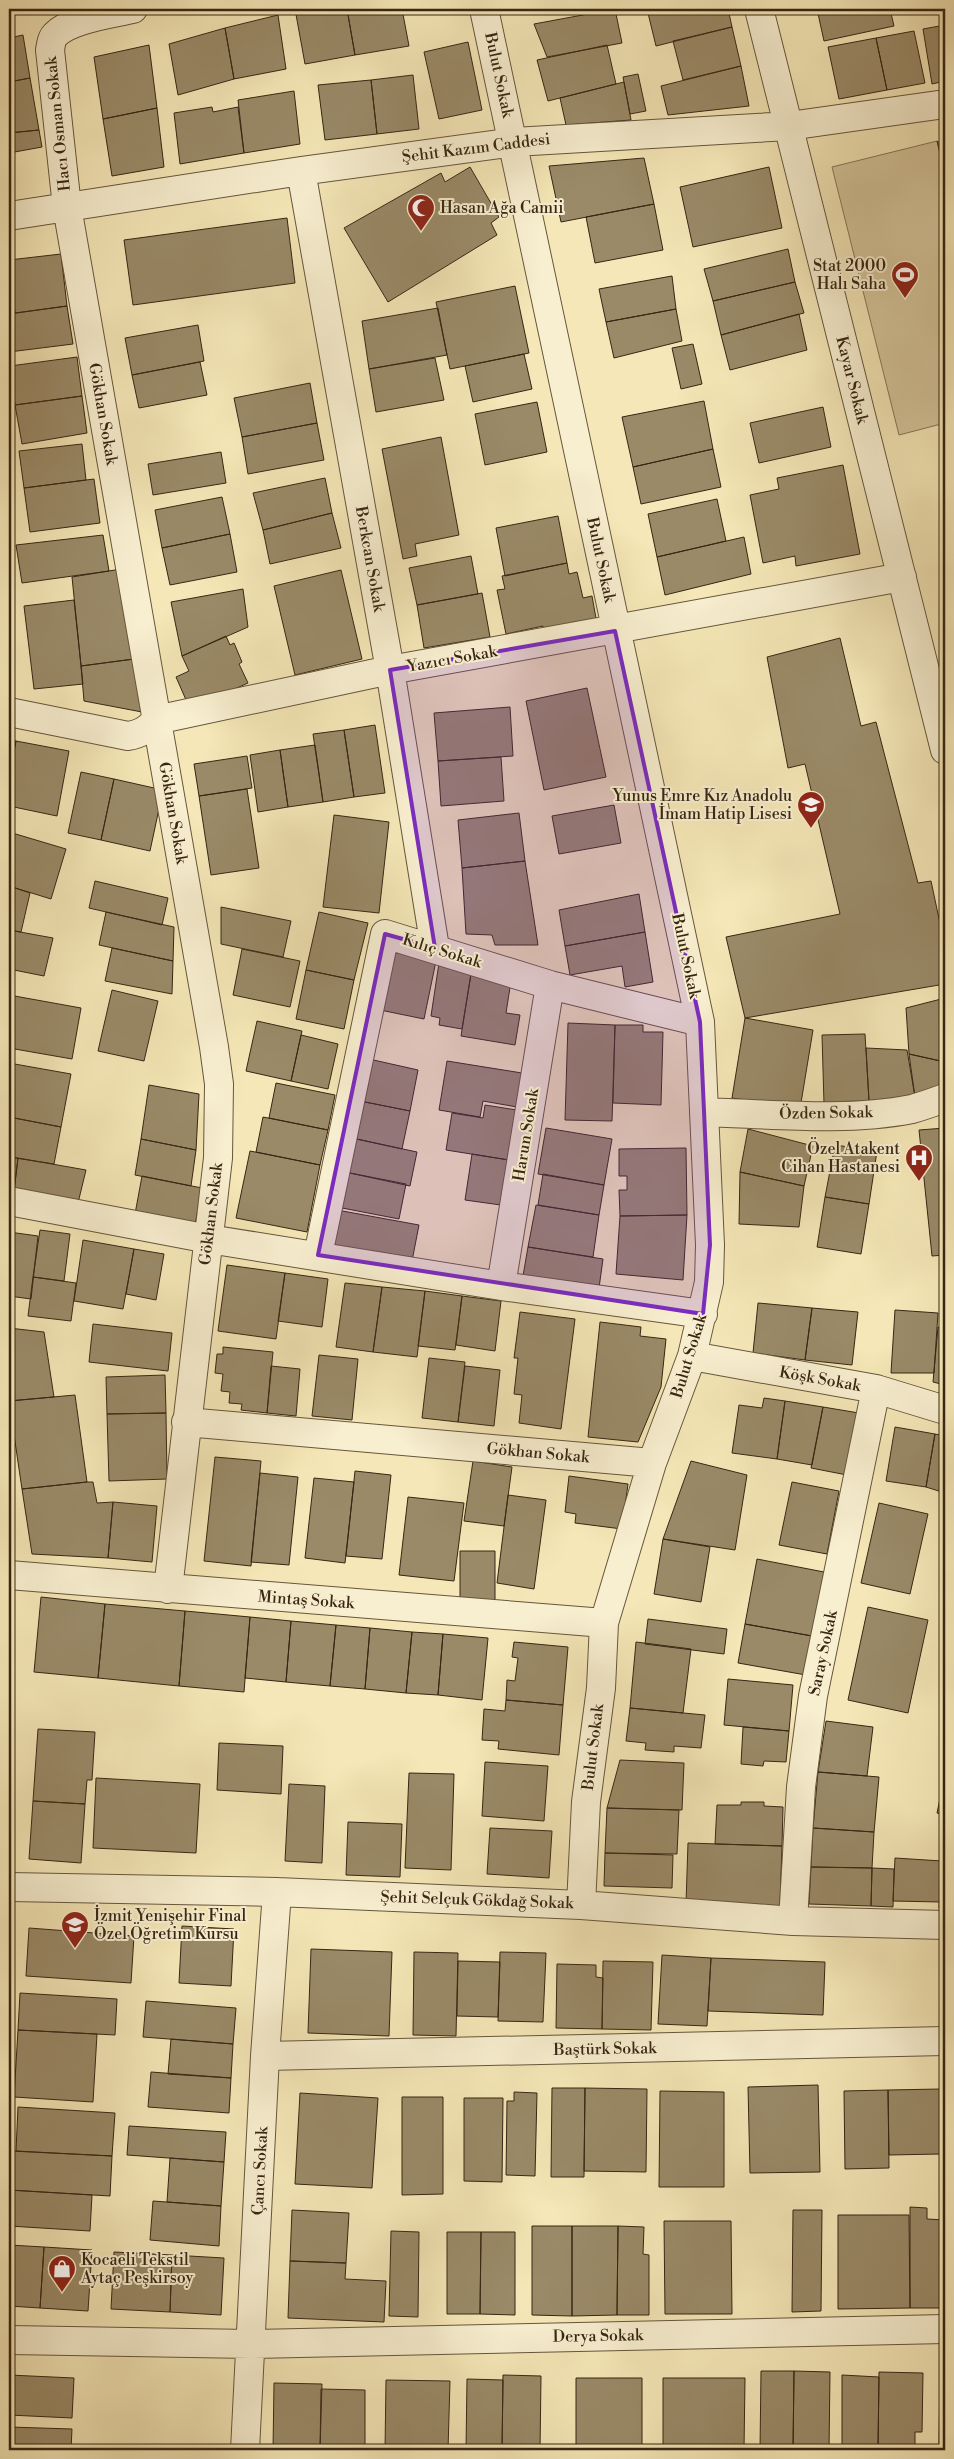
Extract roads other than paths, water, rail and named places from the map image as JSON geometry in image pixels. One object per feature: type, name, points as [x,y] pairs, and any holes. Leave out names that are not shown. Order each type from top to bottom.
[{"type":"street","name":"Hacı Osman Sokak","points":[[67,207],[50,69],[50,50],[53,37],[62,29],[79,23],[134,9]]},
{"type":"street","name":"Bulut Sokak","points":[[484,9],[514,142],[615,630],[700,1022],[710,1245],[709,1282],[692,1356],[652,1463],[604,1623],[601,1688],[586,1802],[581,1905]]},
{"type":"street","name":"Kayar Sokak","points":[[759,9],[945,750]]},
{"type":"street","name":"Şehit Kazım Caddesi","points":[[9,216],[301,171],[514,142],[789,126],[945,104]]},
{"type":"street","name":"Berkcan Sokak","points":[[301,171],[390,670],[435,948]]},
{"type":"street","name":"Gökhan Sokak","points":[[67,207],[214,1047],[218,1084],[218,1158],[168,1589]]},
{"type":"street","name":"Yazıcı Sokak","points":[[9,712],[128,736],[140,734],[156,720],[390,670],[902,577]]},
{"type":"street","name":"Kılıç Sokak","points":[[318,1255],[385,934],[550,985],[700,1022]]},
{"type":"street","name":"Harun Sokak","points":[[501,1286],[550,985]]},
{"type":"street","name":"Özden Sokak","points":[[704,1112],[822,1116],[865,1114],[913,1109],[945,1098]]},
{"type":"street","points":[[9,1201],[208,1239],[318,1255],[501,1286],[703,1314]]},
{"type":"street","name":"Köşk Sokak","points":[[692,1356],[876,1388],[945,1410]]},
{"type":"street","name":"Saray Sokak","points":[[793,1921],[801,1787],[813,1696],[876,1388]]},
{"type":"street","name":"Gökhan Sokak","points":[[186,1422],[652,1463]]},
{"type":"street","name":"Mintaş Sokak","points":[[9,1575],[604,1623]]},
{"type":"street","name":"Şehit Selçuk Gökdağ Sokak","points":[[9,1887],[277,1892],[581,1905],[793,1921],[945,1925]]},
{"type":"street","name":"Çancı Sokak","points":[[245,2450],[265,2056],[277,1892]]},
{"type":"street","name":"Baştürk Sokak","points":[[265,2056],[945,2041]]},
{"type":"street","name":"Derya Sokak","points":[[9,2340],[251,2344],[945,2328]]},
{"type":"place","name":"Hasan Ağa Camii","points":[[421,232]]},
{"type":"place","name":"Stat 2000 Halı Saha","points":[[905,299]]},
{"type":"place","name":"Yunus Emre Kız Anadolu İmam Hatip Lisesi","points":[[811,829]]},
{"type":"place","name":"Özel Atakent Cihan Hastanesi","points":[[919,1182]]},
{"type":"place","name":"İzmit Yenişehir Final Özel Öğretim Kursu","points":[[75,1949]]},
{"type":"place","name":"Kocaeli Tekstil Aytaç Peşkirsoy","points":[[62,2293]]}]
